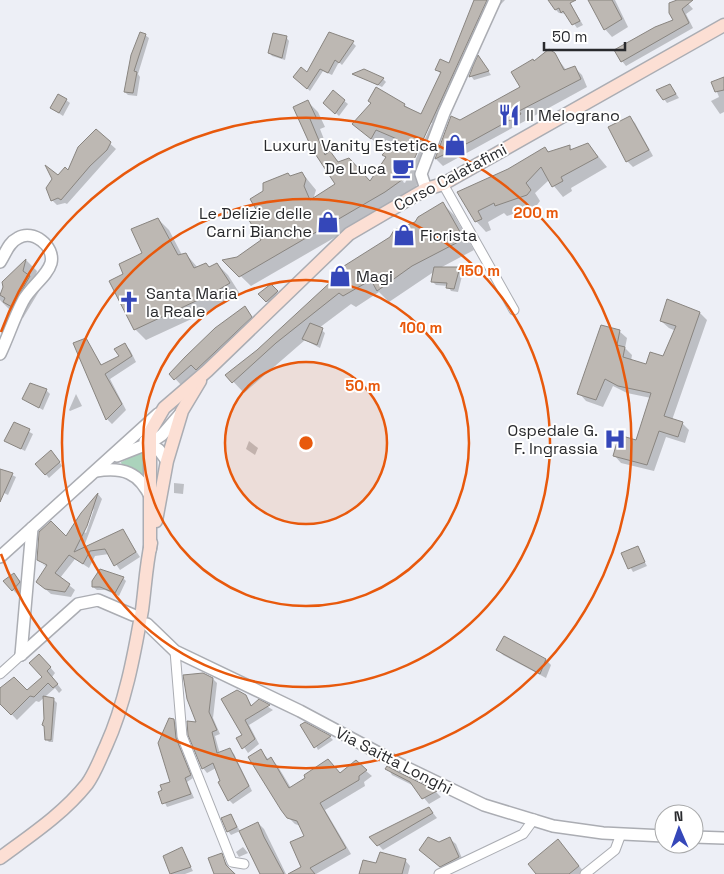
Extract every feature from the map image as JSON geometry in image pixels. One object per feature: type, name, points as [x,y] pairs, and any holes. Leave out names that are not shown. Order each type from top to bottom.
[{"type":"main road","name":"Corso Calatafimi","points":[[207,371],[349,234],[426,189],[443,184],[724,25]]},
{"type":"main road","points":[[150,549],[150,432],[164,408],[207,371]]},
{"type":"main road","points":[[0,858],[50,821],[69,804],[87,783],[101,758],[116,723],[129,675],[142,611],[150,549],[167,461],[182,411],[207,371]]},
{"type":"street","points":[[426,189],[420,174],[444,113],[495,0]]},
{"type":"street","points":[[443,184],[514,310]]},
{"type":"street","points":[[0,262],[10,244],[20,236],[32,236],[44,242],[50,252],[51,262],[23,300],[0,354]]},
{"type":"street","points":[[0,557],[164,408]]},
{"type":"street","points":[[107,461],[150,443],[162,435],[182,411]]},
{"type":"street","points":[[130,440],[139,439],[150,443],[167,461]]},
{"type":"street","points":[[94,472],[117,469],[127,472],[138,478],[151,498]]},
{"type":"street","points":[[21,655],[32,528]]},
{"type":"street","points":[[0,674],[78,604],[98,600],[133,615]]},
{"type":"street","name":"Via Saitta Longhi","points":[[147,624],[175,652],[300,711],[403,766],[484,805],[553,826],[621,834],[654,836]]},
{"type":"street","points":[[175,652],[182,736],[232,862],[244,864]]},
{"type":"street","points":[[439,874],[523,834],[534,819]]},
{"type":"street","points":[[585,874],[615,850],[621,834]]},
{"type":"street","points":[[704,837],[724,838]]},
{"type":"green space","points":[[142,452],[145,455],[147,481],[122,466],[121,462]]},
{"type":"building","points":[[474,0],[487,0],[406,177],[385,192],[239,277],[222,260],[237,257],[261,240],[247,217],[257,211],[250,199],[263,191],[263,183],[288,173],[290,176],[302,172],[306,179],[304,186],[310,200],[335,184],[312,149],[293,107],[308,100],[316,117],[310,119],[325,155],[330,151],[338,162],[349,158],[370,181],[386,157],[382,155],[397,139],[376,130],[371,139],[352,124],[371,103],[368,101],[376,87],[405,104],[404,106],[421,114],[441,72],[435,70],[440,59],[449,63]]},
{"type":"building","points":[[548,0],[576,0],[570,3],[580,21],[572,25],[563,11],[561,13],[559,8],[555,10]]},
{"type":"building","points":[[588,0],[612,0],[622,19],[604,30]]},
{"type":"building","points":[[677,0],[693,0],[682,9],[689,23],[621,62],[614,50],[655,27],[673,20],[669,13],[669,3]]},
{"type":"building","points":[[140,32],[146,34],[134,71],[137,72],[133,93],[124,92],[131,55]]},
{"type":"building","points":[[329,32],[354,41],[339,63],[335,60],[328,73],[320,69],[307,89],[293,77],[301,67],[307,72]]},
{"type":"building","points":[[273,33],[287,36],[282,58],[268,53]]},
{"type":"building","points":[[549,49],[555,53],[564,70],[575,66],[581,79],[519,111],[521,114],[472,141],[435,159],[451,116],[460,120],[520,87],[511,72],[533,59],[534,61]]},
{"type":"building","points":[[478,55],[489,71],[469,77],[473,66]]},
{"type":"building","points":[[364,69],[384,78],[378,85],[352,74]]},
{"type":"building","points":[[724,77],[724,90],[715,92],[711,82]]},
{"type":"building","points":[[670,84],[676,94],[663,100],[656,90]]},
{"type":"building","points":[[333,90],[345,100],[335,114],[323,103]]},
{"type":"building","points":[[58,94],[67,99],[59,113],[50,108]]},
{"type":"building","points":[[630,116],[649,150],[626,162],[608,127]]},
{"type":"building","points":[[96,129],[111,142],[107,150],[90,166],[61,200],[58,198],[51,201],[46,188],[52,179],[45,165],[58,175],[65,167],[68,170],[78,147]]},
{"type":"building","points":[[588,143],[598,157],[561,177],[563,181],[552,187],[541,167],[526,183],[531,190],[527,195],[495,206],[494,203],[478,211],[482,219],[475,222],[457,192],[508,169],[545,147],[548,152],[570,145],[570,150]]},
{"type":"building","points":[[443,202],[464,239],[412,266],[377,291],[371,280],[343,296],[339,293],[276,343],[232,383],[225,375],[257,350],[336,277],[344,266],[390,237],[394,230],[415,222],[418,217]]},
{"type":"building","points":[[158,218],[178,255],[186,253],[194,268],[206,263],[209,267],[217,263],[230,283],[213,293],[134,330],[109,281],[123,274],[119,264],[142,253],[131,229]]},
{"type":"building","points":[[26,259],[23,271],[30,276],[12,307],[3,302],[5,298],[0,295],[3,287],[2,282]]},
{"type":"building","points":[[434,267],[460,267],[454,289],[446,288],[447,283],[431,282]]},
{"type":"building","points":[[271,284],[278,291],[266,302],[258,294]]},
{"type":"building","points":[[667,299],[700,312],[664,416],[683,422],[678,437],[659,431],[647,465],[613,456],[619,435],[636,440],[651,393],[618,386],[605,379],[596,400],[577,394],[601,325],[620,330],[617,345],[625,347],[623,357],[646,364],[650,352],[663,356],[676,326],[660,321]]},
{"type":"building","points":[[245,306],[252,317],[196,370],[191,365],[174,380],[169,374],[185,357],[215,328]]},
{"type":"building","points":[[310,323],[323,328],[317,345],[302,339]]},
{"type":"building","points":[[86,338],[101,365],[119,356],[114,349],[125,343],[132,356],[105,374],[122,404],[106,420],[73,343]]},
{"type":"building","points":[[30,383],[47,389],[39,408],[22,399]]},
{"type":"building","points":[[14,422],[30,429],[21,449],[4,441]]},
{"type":"building","points":[[51,450],[60,462],[45,475],[35,464]]},
{"type":"building","points":[[0,469],[13,473],[0,502]]},
{"type":"building","points":[[98,493],[87,526],[74,552],[123,529],[136,552],[114,566],[105,549],[90,551],[83,564],[69,555],[55,573],[70,584],[65,592],[45,589],[36,582],[47,565],[37,560],[39,532],[51,521],[66,536],[81,513]]},
{"type":"building","points":[[638,546],[645,562],[628,569],[621,553]]},
{"type":"building","points":[[100,569],[124,577],[115,593],[100,587],[92,587],[92,581]]},
{"type":"building","points":[[14,573],[20,582],[12,591],[3,581]]},
{"type":"building","points":[[504,636],[546,659],[540,674],[496,650]]},
{"type":"building","points":[[39,654],[51,667],[47,671],[58,684],[53,688],[48,683],[34,697],[30,696],[11,715],[0,704],[0,688],[14,677],[27,690],[42,677],[29,663]]},
{"type":"building","points":[[203,673],[213,678],[209,712],[217,730],[212,732],[217,753],[230,748],[249,786],[228,801],[218,782],[220,781],[213,763],[202,769],[188,735],[187,721],[196,722],[187,699],[183,675]]},
{"type":"building","points":[[237,690],[246,695],[251,706],[259,699],[270,705],[245,720],[255,739],[242,749],[236,738],[242,735],[221,699]]},
{"type":"building","points":[[43,696],[54,698],[51,740],[45,740],[44,726],[42,725],[44,719]]},
{"type":"building","points":[[169,718],[174,719],[176,738],[191,775],[185,778],[191,794],[162,804],[158,792],[162,790],[160,785],[170,782],[158,743]]},
{"type":"building","points":[[305,722],[331,736],[314,748],[300,725]]},
{"type":"building","points":[[261,749],[267,760],[271,757],[289,788],[305,778],[304,775],[328,759],[340,773],[356,760],[367,770],[359,776],[359,780],[320,803],[346,848],[310,868],[315,874],[288,874],[301,867],[290,842],[304,836],[297,821],[287,818],[281,810],[248,757]]},
{"type":"building","points":[[387,766],[437,791],[422,799],[410,782],[385,769]]},
{"type":"building","points":[[429,807],[433,813],[377,846],[369,837]]},
{"type":"building","points":[[231,814],[237,827],[227,832],[221,818]]},
{"type":"building","points":[[258,822],[284,874],[260,874],[239,831]]},
{"type":"building","points":[[428,837],[439,842],[450,837],[459,857],[440,867],[419,850]]},
{"type":"building","points":[[558,839],[579,866],[569,874],[536,874],[528,864]]},
{"type":"building","points":[[182,847],[191,867],[170,874],[163,856]]},
{"type":"building","points":[[380,852],[406,859],[402,874],[359,874],[363,860],[376,863]]},
{"type":"building","points":[[222,853],[226,865],[235,874],[214,874],[208,858]]},
{"type":"place","name":"Il Melograno","points":[[509,115]]},
{"type":"place","name":"Luxury Vanity Estetica","points":[[455,145]]},
{"type":"place","name":"De Luca","points":[[403,168]]},
{"type":"place","name":"Le Delizie delle Carni Bianche","points":[[328,222]]},
{"type":"place","name":"Fiorista","points":[[404,235]]},
{"type":"place","name":"Magi","points":[[340,276]]},
{"type":"place","name":"Santa Maria la Reale","points":[[129,302]]},
{"type":"place","name":"Ospedale G. F. Ingrassia","points":[[615,439]]}]
